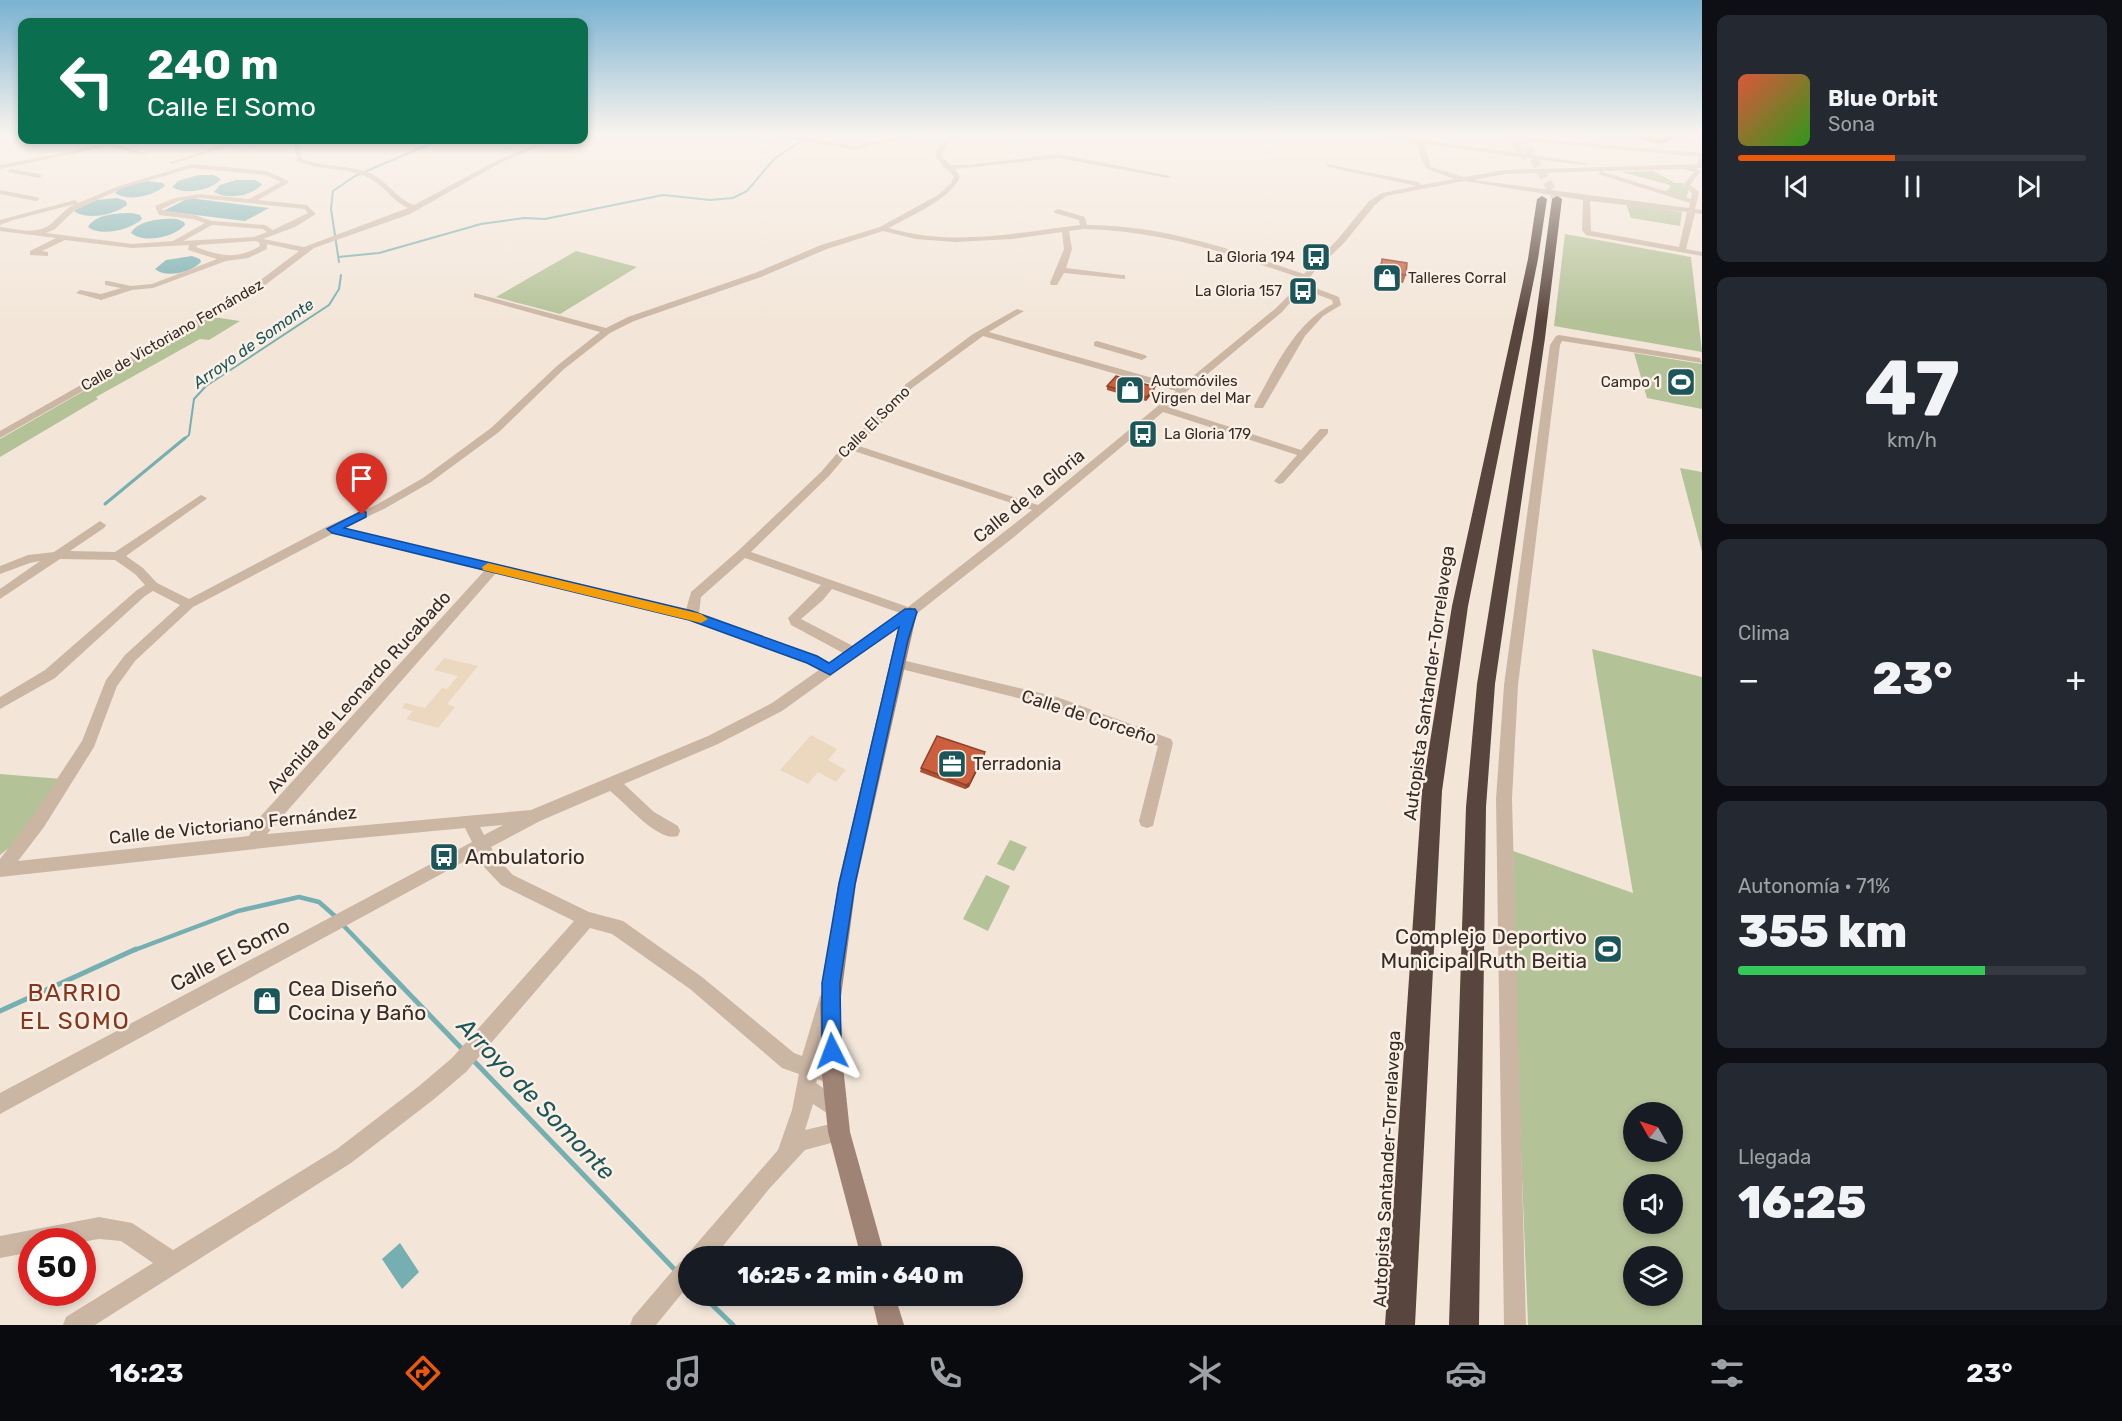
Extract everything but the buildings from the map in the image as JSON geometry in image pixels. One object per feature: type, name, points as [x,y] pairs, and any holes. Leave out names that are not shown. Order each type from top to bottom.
[{"type":"highway","name":"Autopista Santander-Torrelavega","points":[[1400,1325],[1432,791],[1460,606],[1533,260],[1549,197]]},
{"type":"highway","points":[[1464,1325],[1476,819],[1486,684],[1539,338],[1550,197]]},
{"type":"main road","points":[[870,1246],[839,1132],[833,1075],[831,983],[847,884],[898,664],[898,632],[910,612]]},
{"type":"main road","points":[[886,1306],[891,1325]]},
{"type":"street","points":[[25,197],[36,199]]},
{"type":"street","points":[[0,224],[10,218],[89,197]]},
{"type":"street","points":[[36,234],[52,227],[72,208],[97,197]]},
{"type":"street","points":[[190,197],[168,202],[158,208],[162,213],[194,217],[211,223],[265,227],[270,231]]},
{"type":"street","points":[[203,197],[308,207],[310,210],[312,214],[307,218],[285,229],[270,231],[259,240]]},
{"type":"street","points":[[251,201],[259,197]]},
{"type":"street","points":[[394,197],[415,208]]},
{"type":"street","name":"Calle de Victoriano Fernández","points":[[0,435],[249,293],[304,250],[327,239],[390,219],[435,197]]},
{"type":"street","name":"Calle de Victoriano Fernández","points":[[0,870],[38,822],[89,744],[111,684],[130,658],[189,604],[332,529],[380,507],[427,480],[459,458],[514,413],[528,396],[587,344],[607,331],[631,319],[758,275],[824,247],[883,229],[939,197]]},
{"type":"street","name":"Calle de la Gloria","points":[[910,612],[1040,509],[1279,310],[1379,197]]},
{"type":"street","points":[[1702,212],[1587,197],[1586,230],[1588,233],[1702,254]]},
{"type":"street","points":[[1677,197],[1693,202]]},
{"type":"street","points":[[1682,250],[1695,197]]},
{"type":"street","points":[[1058,211],[1082,219],[1084,227]]},
{"type":"street","points":[[172,244],[211,223]]},
{"type":"street","points":[[883,229],[906,236],[942,238],[1020,236],[1084,227],[1155,235],[1252,259],[1303,281],[1336,299],[1337,305],[1321,313],[1300,338],[1273,378],[1259,406]]},
{"type":"street","points":[[0,229],[132,246],[259,240],[304,250]]},
{"type":"street","points":[[273,244],[285,229]]},
{"type":"street","points":[[1687,229],[1696,231]]},
{"type":"street","points":[[1054,284],[1068,246],[1069,238],[1065,230]]},
{"type":"street","points":[[0,239],[17,232]]},
{"type":"street","points":[[45,254],[33,252],[63,238]]},
{"type":"street","points":[[80,293],[101,297],[131,288],[163,283],[223,260],[253,254],[264,247],[259,240]]},
{"type":"street","points":[[196,242],[191,248],[223,260]]},
{"type":"street","points":[[1061,270],[1122,277]]},
{"type":"street","points":[[108,283],[131,288]]},
{"type":"street","points":[[477,295],[607,331]]},
{"type":"street","name":"Calle El Somo","points":[[692,616],[695,595],[743,553],[825,474],[849,446],[875,424],[919,377],[982,333],[1020,311]]},
{"type":"street","points":[[982,333],[1183,390]]},
{"type":"street","points":[[1515,1325],[1504,799],[1511,685],[1555,345],[1559,338],[1700,361]]},
{"type":"street","points":[[1097,344],[1142,357]]},
{"type":"street","points":[[1109,369],[1125,353]]},
{"type":"street","points":[[1161,408],[1304,454]]},
{"type":"street","points":[[1279,481],[1324,431]]},
{"type":"street","points":[[849,446],[1040,509]]},
{"type":"street","points":[[118,556],[201,498]]},
{"type":"street","points":[[0,595],[100,525]]},
{"type":"street","points":[[332,529],[692,616],[812,660],[830,670]]},
{"type":"street","points":[[743,553],[910,612]]},
{"type":"street","points":[[0,570],[28,559],[58,555],[118,556],[139,571],[153,586],[189,604]]},
{"type":"street","name":"Avenida de Leonardo Rucabado","points":[[255,842],[265,823],[493,569]]},
{"type":"street","points":[[829,584],[819,597],[794,618],[796,622],[853,652]]},
{"type":"street","points":[[0,704],[50,674],[141,593],[153,586]]},
{"type":"street","name":"Calle El Somo","points":[[0,1104],[534,816],[757,719],[853,652],[898,632]]},
{"type":"street","name":"Calle de Corceño","points":[[898,664],[1056,702],[1166,743],[1147,821]]},
{"type":"street","points":[[611,783],[629,797],[648,817],[672,831]]},
{"type":"street","name":"Calle de Victoriano Fernández","points":[[0,870],[255,842],[534,816]]},
{"type":"street","points":[[469,821],[491,863],[507,880],[586,919],[617,927],[696,983],[789,1061],[836,1109]]},
{"type":"street","points":[[74,1325],[344,1156],[459,1065],[586,919]]},
{"type":"street","points":[[786,1153],[802,1110],[813,1045],[831,983]]},
{"type":"street","points":[[808,1079],[833,1075]]},
{"type":"street","points":[[709,1246],[786,1153],[798,1143],[813,1137],[839,1132]]},
{"type":"street","points":[[0,1247],[99,1228],[124,1231],[173,1263]]},
{"type":"street","points":[[641,1325],[678,1282]]},
{"type":"green space","points":[[1626,204],[1682,212],[1680,226],[1631,218]]},
{"type":"green space","points":[[1565,234],[1691,257],[1702,352],[1554,326]]},
{"type":"green space","points":[[576,251],[637,267],[560,314],[496,297]]},
{"type":"green space","points":[[213,317],[240,321],[209,340],[200,339],[96,397],[98,399],[0,457],[0,439]]},
{"type":"green space","name":"Campo 1","points":[[1634,353],[1702,364],[1702,409],[1647,398]]},
{"type":"green space","points":[[1680,468],[1702,472],[1702,552]]},
{"type":"green space","name":"Complejo Deportivo Municipal Ruth Beitia","points":[[1592,649],[1702,677],[1702,1325],[1528,1325],[1515,1004],[1513,851],[1633,893]]},
{"type":"green space","points":[[0,774],[62,779],[15,843],[0,855]]},
{"type":"green space","points":[[1010,840],[1027,847],[1014,871],[997,864]]},
{"type":"green space","points":[[986,875],[1010,886],[988,931],[963,919]]},
{"type":"shaded area","points":[[444,658],[478,666],[447,704],[455,707],[438,728],[406,719],[413,711],[402,708],[405,703],[425,708],[442,688],[447,689],[458,676],[434,670]]},
{"type":"shaded area","points":[[811,735],[837,749],[828,760],[846,770],[836,782],[818,772],[808,784],[780,770]]},
{"type":"water","points":[[117,198],[126,201],[127,205],[109,214],[87,216],[75,212],[97,200]]},
{"type":"water","points":[[189,198],[269,208],[245,221],[163,211]]},
{"type":"water","points":[[132,213],[140,215],[142,219],[123,229],[100,232],[88,227],[101,217]]},
{"type":"water","points":[[177,219],[185,225],[167,236],[144,238],[131,233],[139,225],[145,223]]},
{"type":"water","points":[[192,256],[200,259],[201,262],[185,271],[166,274],[155,269],[166,260]]},
{"type":"water","points":[[400,1243],[419,1272],[402,1289],[382,1259]]},
{"type":"waterway","name":"Arroyo de Somonte","points":[[332,197],[331,209],[338,257]]},
{"type":"waterway","points":[[338,257],[379,253],[481,224],[524,218],[545,219],[654,197]]},
{"type":"waterway","points":[[680,197],[710,200],[735,197]]},
{"type":"waterway","name":"Arroyo de Somonte","points":[[338,257],[339,262]]},
{"type":"waterway","name":"Arroyo de Somonte","points":[[183,440],[189,435],[194,399],[206,386],[329,305],[339,289],[341,275]]},
{"type":"waterway","name":"Arroyo de Somonte","points":[[105,504],[185,438]]},
{"type":"waterway","name":"Arroyo de Somonte","points":[[132,951],[238,911],[299,897],[319,902],[336,917]]},
{"type":"waterway","name":"Arroyo de Somonte","points":[[343,925],[368,951]]},
{"type":"waterway","name":"Arroyo de Somonte","points":[[0,1011],[136,949]]},
{"type":"waterway","name":"Arroyo de Somonte","points":[[366,949],[465,1052]]},
{"type":"waterway","name":"Arroyo de Somonte","points":[[472,1059],[677,1272]]},
{"type":"waterway","name":"Arroyo de Somonte","points":[[713,1306],[733,1325]]},
{"type":"slow traffic","points":[[488,567],[701,619]]},
{"type":"place","name":"La Gloria 194","points":[[1316,257]]},
{"type":"place","name":"Talleres Corral","points":[[1387,278]]},
{"type":"place","name":"La Gloria 157","points":[[1303,291]]},
{"type":"place","name":"Campo 1","points":[[1681,382]]},
{"type":"place","name":"Automóviles Virgen del Mar","points":[[1130,390]]},
{"type":"place","name":"La Gloria 179","points":[[1143,434]]},
{"type":"place","name":"Terradonia","points":[[952,764]]},
{"type":"place","name":"Ambulatorio","points":[[444,857]]},
{"type":"place","name":"Complejo Deportivo Municipal Ruth Beitia","points":[[1608,949]]},
{"type":"place","name":"Cea Diseño Cocina y Baño","points":[[267,1001]]},
{"type":"district","name":"BARRIO EL SOMO","points":[[75,1007]]},
{"type":"route","points":[[362,515],[332,529],[707,620],[812,660],[830,670],[910,612],[847,884],[831,983],[832,1051]]}]
